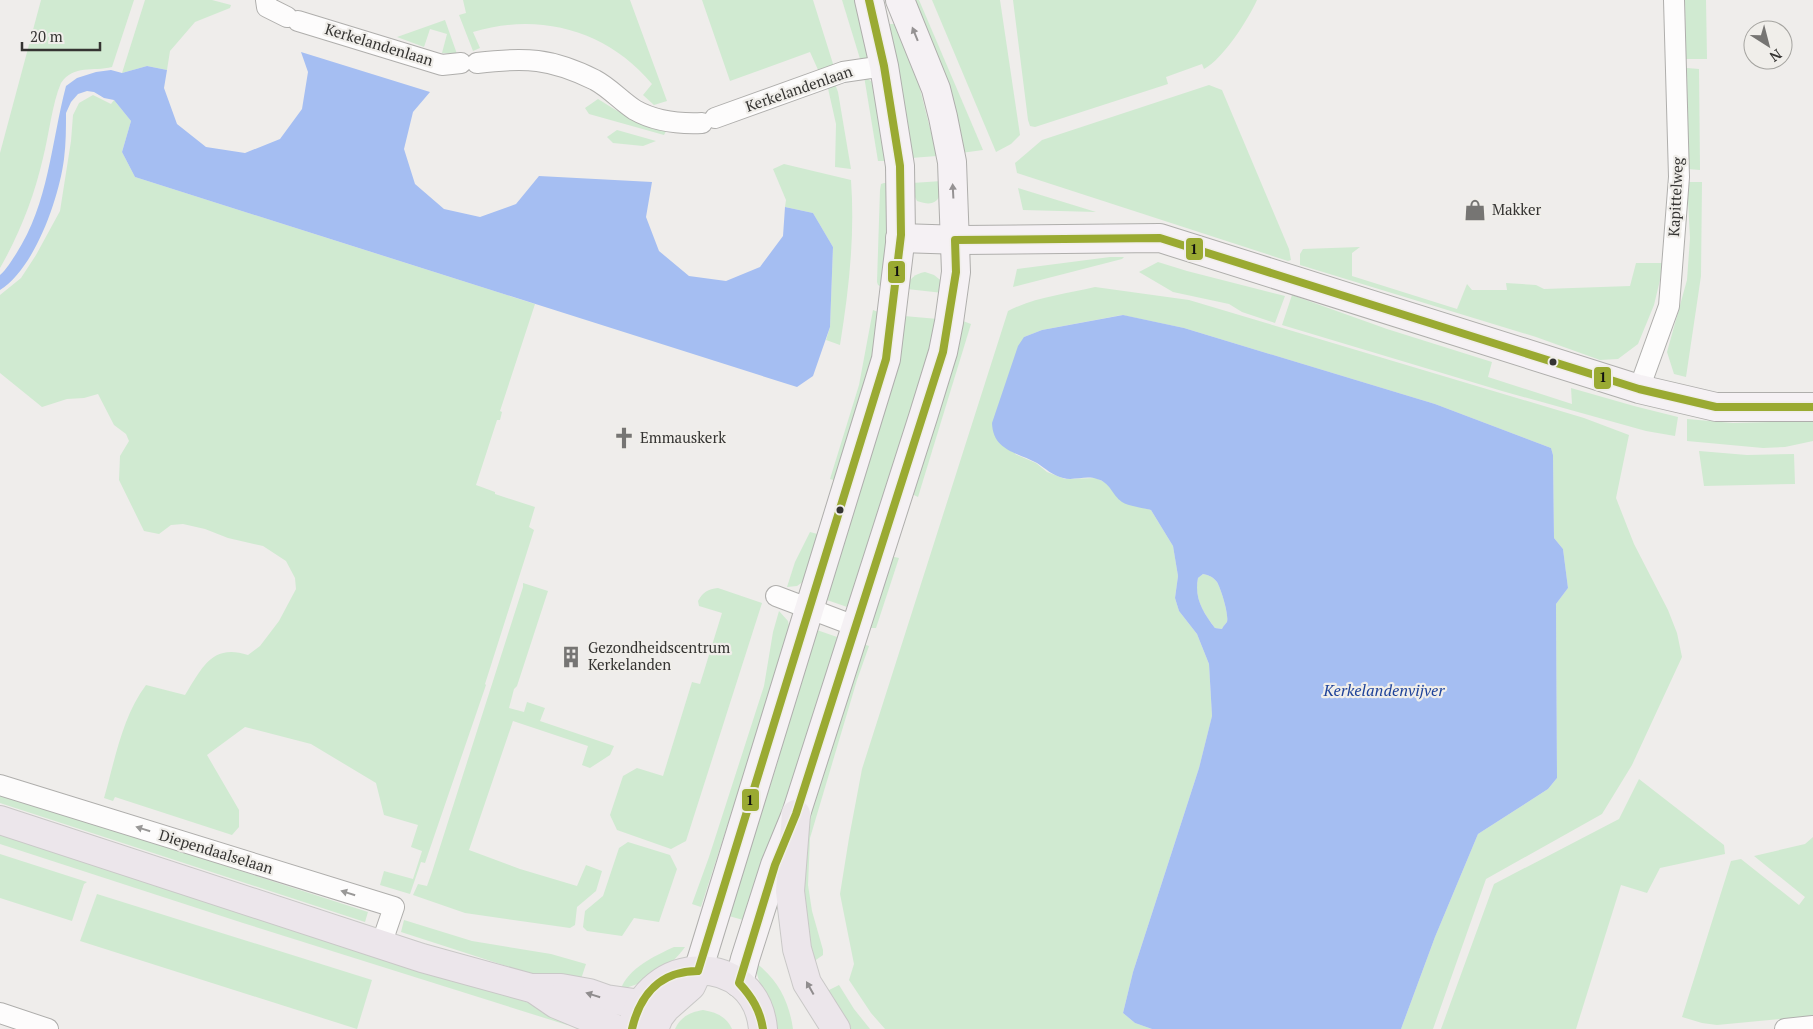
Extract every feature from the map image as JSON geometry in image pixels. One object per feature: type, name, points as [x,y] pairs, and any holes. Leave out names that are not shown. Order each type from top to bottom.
[{"type":"main road","points":[[796,814],[790,891],[798,949],[807,983],[836,1029]]},
{"type":"main road","points":[[0,820],[422,958],[532,988],[561,988],[589,993],[606,999],[636,1016],[648,993],[667,978],[678,973],[698,971],[710,971],[721,974],[739,982],[750,994],[757,1005],[763,1029]]},
{"type":"main road","points":[[654,1029],[659,1017],[666,1008],[691,986],[698,971]]},
{"type":"main road","points":[[532,988],[556,1004],[616,1029]]},
{"type":"street","name":"Kerkelandenlaan","points":[[266,0],[268,7],[292,19],[442,65],[512,59],[532,60],[567,67],[596,81],[635,110],[650,117],[682,123],[708,121],[843,72],[884,66]]},
{"type":"street","points":[[698,971],[886,359],[900,238],[900,166],[884,66],[869,0]]},
{"type":"street","points":[[739,982],[775,864],[796,814],[856,626],[943,352],[949,322],[956,272],[952,162],[943,117],[927,65],[900,0]]},
{"type":"street","name":"Kapittelweg","points":[[1639,389],[1669,306],[1679,177],[1674,0]]},
{"type":"street","points":[[900,238],[955,240],[1160,238],[1639,389],[1716,407],[1813,407]]},
{"type":"street","points":[[776,596],[856,626]]},
{"type":"street","name":"Diependaalselaan","points":[[0,785],[394,907],[382,945]]},
{"type":"street","points":[[0,1013],[48,1029]]},
{"type":"street","points":[[1785,1029],[1813,1026]]},
{"type":"green space","points":[[41,0],[134,0],[112,67],[78,71],[66,77],[61,83],[55,100],[45,149],[31,201],[14,242],[0,268],[0,153]]},
{"type":"green space","points":[[145,0],[212,0],[231,5],[230,8],[195,22],[170,51],[167,70],[147,66],[122,73]]},
{"type":"green space","points":[[463,0],[630,0],[667,101],[654,105],[643,95],[652,84],[634,65],[614,50],[570,30],[547,25],[522,24],[498,26],[473,32],[480,48],[473,51],[459,15],[466,13]]},
{"type":"green space","points":[[702,0],[813,0],[834,67],[819,72],[810,52],[730,81]]},
{"type":"green space","points":[[842,0],[861,0],[874,56],[861,62]]},
{"type":"green space","points":[[907,0],[919,0],[983,150],[961,153]]},
{"type":"green space","points":[[932,0],[1000,0],[1020,135],[1011,144],[996,152]]},
{"type":"green space","points":[[1013,0],[1257,0],[1248,18],[1227,48],[1204,69],[1202,64],[1166,77],[1168,84],[1035,127],[1030,126],[1028,120]]},
{"type":"green space","points":[[1685,0],[1706,0],[1707,59],[1686,59]]},
{"type":"green space","points":[[445,20],[457,54],[442,53],[447,34],[430,29],[424,47],[397,37]]},
{"type":"green space","points":[[889,24],[895,24],[918,81],[937,156],[911,158],[908,123]]},
{"type":"green space","points":[[1687,68],[1699,69],[1700,170],[1688,169]]},
{"type":"green space","points":[[864,76],[880,88],[887,161],[878,161]]},
{"type":"green space","points":[[827,84],[835,84],[838,92],[851,169],[835,167],[836,124]]},
{"type":"green space","points":[[1209,85],[1222,90],[1289,249],[1291,260],[1288,261],[1017,173],[1015,163],[1042,140]]},
{"type":"green space","points":[[93,95],[111,104],[114,100],[131,121],[122,152],[135,177],[535,304],[500,411],[502,412],[500,420],[497,420],[476,485],[495,492],[495,494],[535,507],[529,527],[534,530],[486,685],[425,863],[421,862],[410,894],[380,885],[384,871],[413,879],[422,851],[411,847],[418,825],[384,815],[376,783],[311,744],[245,727],[207,755],[239,810],[239,827],[232,835],[115,797],[113,801],[104,798],[125,725],[138,697],[146,685],[185,695],[209,660],[225,652],[248,655],[260,646],[279,621],[296,589],[295,578],[286,561],[263,546],[228,538],[205,529],[183,524],[171,525],[159,534],[144,531],[119,480],[120,456],[129,441],[126,434],[114,425],[98,394],[84,398],[67,399],[42,407],[0,373],[0,295],[21,278],[60,211],[71,141],[73,115],[79,103]]},
{"type":"green space","points":[[598,99],[630,118],[666,131],[664,135],[589,114],[585,108]]},
{"type":"green space","points":[[617,130],[656,141],[643,146],[613,143],[607,137]]},
{"type":"green space","points":[[784,164],[851,180],[852,222],[850,262],[840,345],[826,340],[830,327],[833,247],[813,213],[785,207],[786,200],[773,169]]},
{"type":"green space","points":[[942,181],[937,200],[929,203],[917,201],[912,191],[912,183]]},
{"type":"green space","points":[[1687,182],[1702,182],[1701,276],[1686,377],[1674,374],[1667,352],[1687,280],[1690,238]]},
{"type":"green space","points":[[886,183],[888,188],[890,220],[882,287],[877,282],[880,190],[881,184]]},
{"type":"green space","points":[[1018,188],[1096,212],[1023,210]]},
{"type":"green space","points":[[1360,247],[1352,253],[1352,276],[1457,309],[1467,284],[1472,290],[1507,290],[1506,283],[1536,285],[1544,289],[1630,286],[1636,263],[1662,263],[1654,305],[1638,344],[1618,359],[1600,360],[1536,337],[1300,265],[1300,254],[1303,249]]},
{"type":"green space","points":[[1110,257],[1124,257],[1013,287],[1017,269]]},
{"type":"green space","points":[[1158,262],[1285,296],[1275,323],[1242,312],[1229,304],[1173,292],[1139,272]]},
{"type":"green space","points":[[925,272],[934,275],[944,283],[943,293],[907,289],[913,277]]},
{"type":"green space","points":[[1095,287],[1189,300],[1584,418],[1629,435],[1616,498],[1634,544],[1668,610],[1677,633],[1682,657],[1632,765],[1602,814],[1486,879],[1433,1029],[1401,1029],[1435,937],[1478,834],[1548,789],[1557,778],[1556,604],[1568,588],[1563,549],[1554,538],[1553,455],[1551,448],[1435,404],[1184,328],[1122,315],[1042,330],[1024,337],[1015,454],[1036,463],[1047,472],[1065,479],[1096,478],[1106,483],[1123,502],[1151,510],[1173,546],[1178,576],[1175,598],[1179,611],[1197,634],[1209,664],[1212,716],[1199,768],[1133,972],[1123,1013],[1135,1023],[1152,1029],[885,1029],[871,1013],[849,980],[854,964],[840,894],[862,769],[1008,311],[1040,299]]},
{"type":"green space","points":[[1292,295],[1387,329],[1492,362],[1488,377],[1572,404],[1571,388],[1678,417],[1675,436],[1646,431],[1502,391],[1282,325]]},
{"type":"green space","points":[[873,310],[881,313],[871,366],[837,481],[830,479],[859,385]]},
{"type":"green space","points":[[904,316],[938,319],[926,366],[847,607],[825,598]]},
{"type":"green space","points":[[963,321],[971,324],[918,497],[910,493]]},
{"type":"green space","points":[[1687,419],[1733,423],[1813,421],[1813,441],[1785,447],[1763,448],[1687,441]]},
{"type":"green space","points":[[1699,451],[1747,455],[1794,454],[1795,484],[1704,486]]},
{"type":"green space","points":[[810,532],[821,535],[804,581],[797,586],[787,587],[795,562]]},
{"type":"green space","points":[[890,556],[899,558],[876,628],[871,628],[868,624]]},
{"type":"green space","points":[[1203,574],[1211,576],[1219,585],[1227,618],[1227,622],[1222,629],[1215,628],[1200,604],[1197,585],[1198,578]]},
{"type":"green space","points":[[523,583],[548,591],[509,708],[524,712],[527,702],[545,708],[540,721],[614,746],[610,755],[590,768],[582,765],[588,746],[513,721],[469,850],[520,869],[577,886],[586,865],[602,871],[596,891],[577,907],[575,925],[570,928],[465,913],[413,895],[418,884],[427,886],[432,872]]},
{"type":"green space","points":[[718,588],[762,603],[686,841],[671,849],[617,830],[610,815],[623,776],[637,768],[663,776],[692,682],[700,684],[722,613],[699,606],[698,601],[706,592]]},
{"type":"green space","points":[[779,611],[788,621],[790,631],[701,907],[692,904],[764,686],[773,632]]},
{"type":"green space","points":[[814,629],[840,638],[750,922],[729,916],[778,761]]},
{"type":"green space","points":[[863,644],[869,646],[810,838],[808,885],[812,911],[823,950],[823,955],[813,962],[802,922],[802,835]]},
{"type":"green space","points":[[1639,779],[1724,845],[1725,854],[1660,868],[1647,893],[1621,885],[1576,1029],[1441,1029],[1494,884],[1619,819]]},
{"type":"green space","points":[[0,793],[368,912],[365,922],[0,803]]},
{"type":"green space","points":[[0,833],[571,1017],[567,1025],[243,923],[0,844]]},
{"type":"green space","points":[[1813,837],[1813,1016],[1717,1025],[1682,1017],[1731,861],[1741,859],[1799,905],[1805,897],[1754,856],[1805,844]]},
{"type":"green space","points":[[628,842],[670,855],[677,869],[659,922],[634,918],[622,936],[587,931],[583,927],[585,911],[603,896],[619,848]]},
{"type":"green space","points":[[0,854],[87,882],[84,884],[72,921],[0,898]]},
{"type":"green space","points":[[97,894],[372,980],[357,1029],[80,941]]},
{"type":"green space","points":[[404,920],[472,941],[551,954],[586,964],[579,985],[540,977],[401,932]]},
{"type":"green space","points":[[674,947],[685,947],[673,961],[648,979],[621,989],[629,975],[636,969]]},
{"type":"green space","points":[[756,963],[781,992],[789,1009],[793,1029],[776,1029],[759,979]]},
{"type":"green space","points":[[839,985],[854,1009],[870,1029],[851,1029],[825,992]]},
{"type":"green space","points":[[703,1010],[720,1016],[727,1021],[732,1029],[675,1029],[687,1015]]},
{"type":"water","points":[[301,52],[430,92],[413,112],[404,149],[415,184],[444,209],[480,217],[516,204],[539,176],[652,182],[646,217],[659,251],[689,276],[726,281],[760,267],[783,236],[785,207],[813,213],[833,247],[830,327],[813,376],[797,387],[135,177],[122,152],[131,121],[114,100],[87,91],[78,94],[71,102],[66,113],[65,147],[61,175],[51,212],[43,231],[24,266],[13,280],[0,290],[0,275],[16,254],[36,214],[48,172],[66,86],[77,78],[96,72],[111,70],[122,73],[147,66],[167,70],[164,88],[177,124],[206,147],[245,153],[280,139],[302,109],[308,72]]},
{"type":"water","name":"Kerkelandenvijver","points":[[1123,315],[1184,328],[1435,404],[1551,448],[1553,455],[1554,538],[1563,549],[1568,588],[1556,604],[1557,778],[1548,789],[1478,834],[1435,937],[1401,1029],[1152,1029],[1135,1023],[1123,1013],[1133,972],[1199,768],[1212,716],[1209,664],[1197,634],[1179,611],[1175,598],[1178,576],[1173,546],[1151,510],[1122,502],[1105,483],[1093,478],[1067,479],[1049,472],[1037,463],[1001,445],[993,432],[992,423],[1018,346],[1024,337],[1042,330]],"holes":[[[1203,574],[1217,582],[1222,596],[1227,618],[1227,622],[1222,629],[1215,628],[1200,604],[1197,585],[1198,578]]]},
{"type":"transit line","name":"1","points":[[632,1029],[640,1005],[654,987],[673,975],[698,971],[886,359],[901,235],[900,166],[884,66],[869,0]]},
{"type":"transit line","name":"1","points":[[763,1029],[755,1004],[739,983],[775,865],[796,814],[943,352],[956,272],[955,240],[1160,238],[1639,389],[1716,407],[1813,407]]},
{"type":"place","name":"Makker","points":[[1475,210]]},
{"type":"place","name":"Emmauskerk","points":[[624,438]]},
{"type":"place","name":"Gezondheidscentrum Kerkelanden","points":[[571,657]]}]
